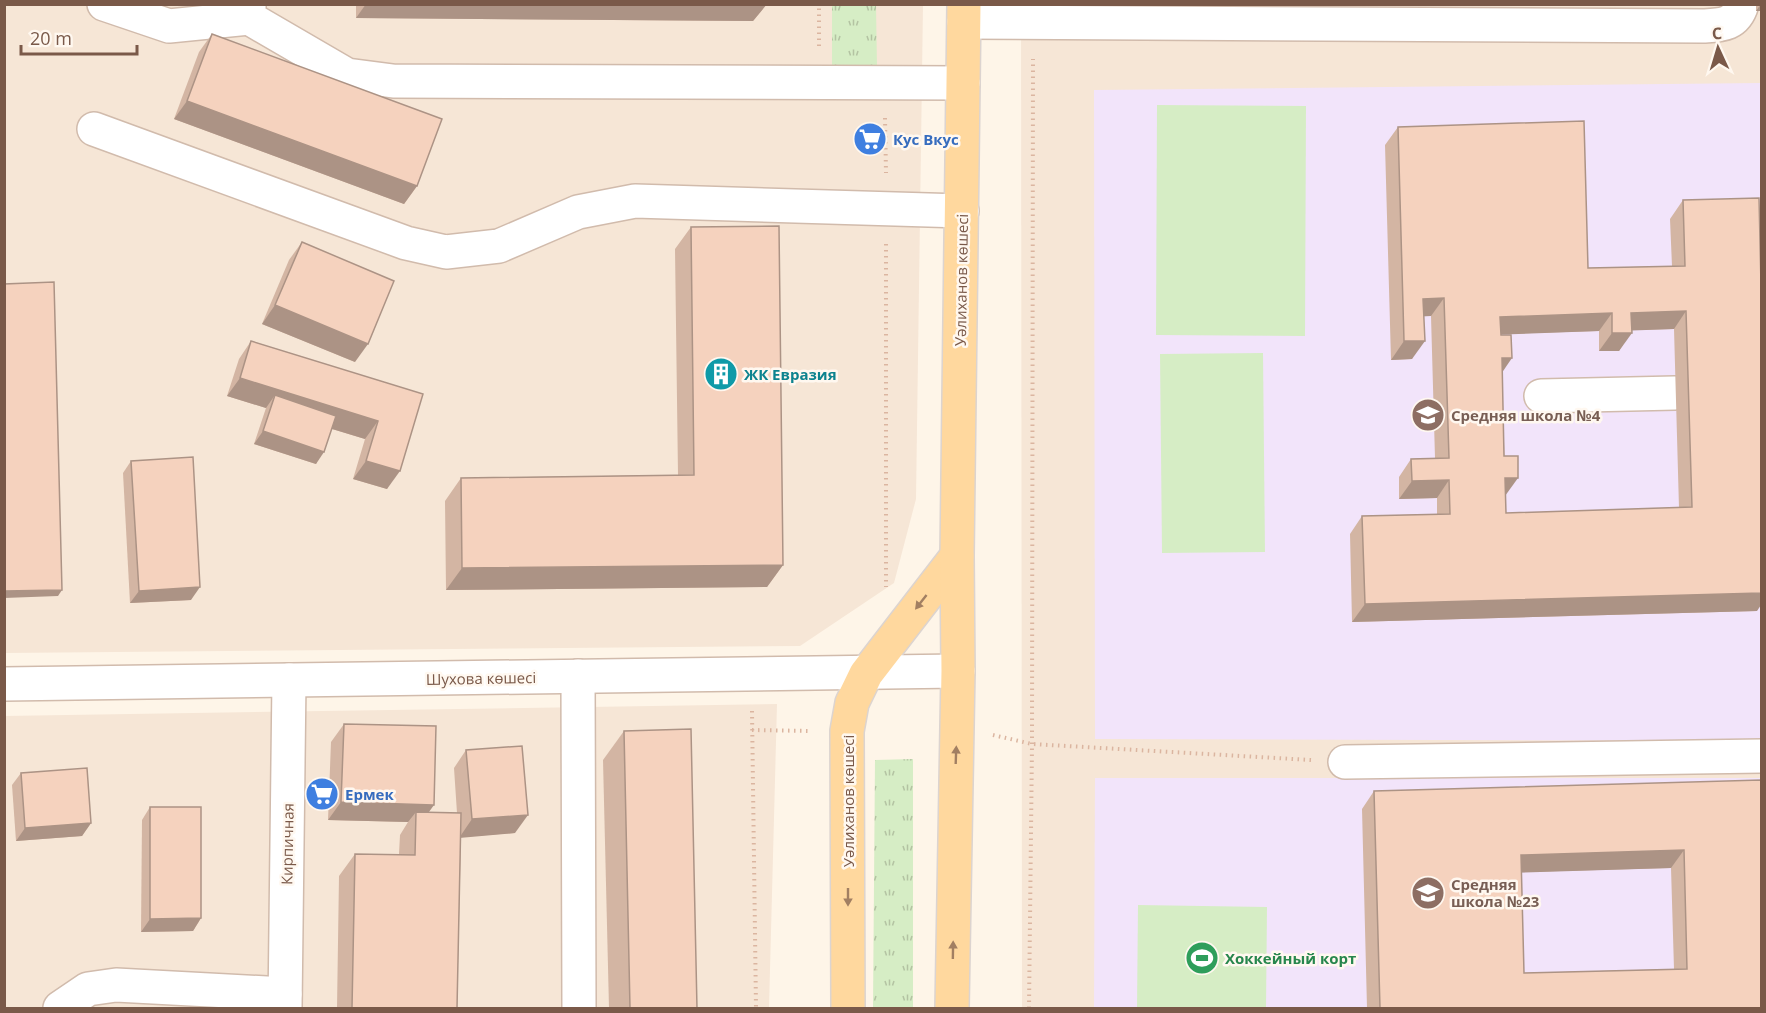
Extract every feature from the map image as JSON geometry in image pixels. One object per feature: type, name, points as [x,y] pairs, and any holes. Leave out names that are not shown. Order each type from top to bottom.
[{"type":"main road","name":"Уәлиханов көшесі","points":[[952,1008],[958,672],[957,556],[964,13]]},
{"type":"main road","name":"Уәлиханов көшесі","points":[[848,1008],[847,731],[852,704],[866,674],[957,556]]},
{"type":"street","points":[[104,4],[169,26],[249,11],[347,75],[393,81],[963,83]]},
{"type":"street","points":[[964,13],[1033,23],[1109,14],[1702,26],[1725,25],[1734,20],[1742,4]]},
{"type":"street","points":[[94,129],[406,243],[446,252],[499,246],[578,212],[635,201],[962,211]]},
{"type":"street","points":[[1541,396],[1675,393]]},
{"type":"street","name":"Шухова көшесі","points":[[4,684],[958,672]]},
{"type":"street","points":[[578,676],[579,1008]]},
{"type":"street","name":"Кирпичная","points":[[285,1001],[289,680]]},
{"type":"street","points":[[1345,762],[1761,756]]},
{"type":"street","points":[[60,1008],[88,989],[116,985],[285,1001]]},
{"type":"path","points":[[1029,1008],[1032,744],[1033,23]]},
{"type":"path","points":[[885,84],[886,588]]},
{"type":"path","points":[[751,674],[756,1008]]},
{"type":"path","points":[[752,730],[847,731]]},
{"type":"path","points":[[1032,744],[1345,762]]},
{"type":"shaded area","points":[[4,5],[923,5],[916,499],[894,583],[800,646],[5,653]]},
{"type":"shaded area","points":[[1021,5],[1761,5],[1761,1008],[1022,1008]]},
{"type":"shaded area","name":"Средняя школа №4","points":[[1761,83],[1761,741],[1095,739],[1094,90]]},
{"type":"shaded area","points":[[777,704],[769,1008],[5,1008],[4,716]]},
{"type":"shaded area","name":"Средняя школа №23","points":[[1095,778],[1761,778],[1761,1008],[1094,1008]]},
{"type":"green space","points":[[832,5],[876,5],[877,67],[832,69]]},
{"type":"green space","points":[[1157,105],[1306,106],[1305,336],[1156,335]]},
{"type":"green space","points":[[1263,353],[1265,552],[1162,553],[1160,354]]},
{"type":"green space","points":[[913,759],[913,1008],[873,1008],[875,760]]},
{"type":"green space","name":"Хоккейный корт","points":[[1138,905],[1267,907],[1266,1008],[1137,1008]]},
{"type":"building","points":[[212,34],[442,119],[417,186],[187,101]]},
{"type":"building","name":"Средняя школа №4","points":[[1584,121],[1588,268],[1685,266],[1683,200],[1759,198],[1761,593],[1365,604],[1362,516],[1450,514],[1449,480],[1412,481],[1411,459],[1449,458],[1444,298],[1423,299],[1425,341],[1404,341],[1398,127]],"holes":[[[1686,311],[1692,507],[1506,513],[1505,478],[1518,478],[1518,456],[1504,456],[1502,358],[1512,358],[1511,335],[1501,335],[1500,317],[1612,313],[1612,333],[1632,333],[1631,313]]]},
{"type":"building","name":"ЖК Евразия","points":[[779,226],[783,565],[462,568],[461,478],[694,475],[691,227]]},
{"type":"building","points":[[302,242],[394,281],[368,344],[275,305]]},
{"type":"building","points":[[54,282],[62,590],[4,591],[4,284]]},
{"type":"building","points":[[251,341],[423,394],[400,471],[366,461],[378,421],[240,378]]},
{"type":"building","points":[[275,395],[336,416],[324,452],[263,431]]},
{"type":"building","points":[[193,457],[200,587],[139,591],[131,461]]},
{"type":"building","points":[[344,724],[436,726],[434,805],[341,802]]},
{"type":"building","points":[[691,729],[697,1008],[630,1008],[624,731]]},
{"type":"building","points":[[522,746],[528,815],[472,819],[466,750]]},
{"type":"building","points":[[87,768],[91,823],[25,828],[21,773]]},
{"type":"building","name":"Средняя школа №23","points":[[1761,780],[1761,1008],[1380,1008],[1374,791]],"holes":[[[1684,850],[1687,969],[1524,973],[1521,855]]]},
{"type":"building","points":[[150,807],[201,807],[201,918],[150,919]]},
{"type":"building","points":[[416,812],[461,813],[457,1008],[352,1008],[355,854],[415,855]]},
{"type":"place","name":"Кус Вкус","points":[[870,139]]},
{"type":"place","name":"ЖК Евразия","points":[[721,374]]},
{"type":"place","name":"Средняя школа №4","points":[[1428,415]]},
{"type":"place","name":"Ермек","points":[[322,794]]},
{"type":"place","name":"Средняя школа №23","points":[[1428,893]]},
{"type":"place","name":"Хоккейный корт","points":[[1202,958]]}]
